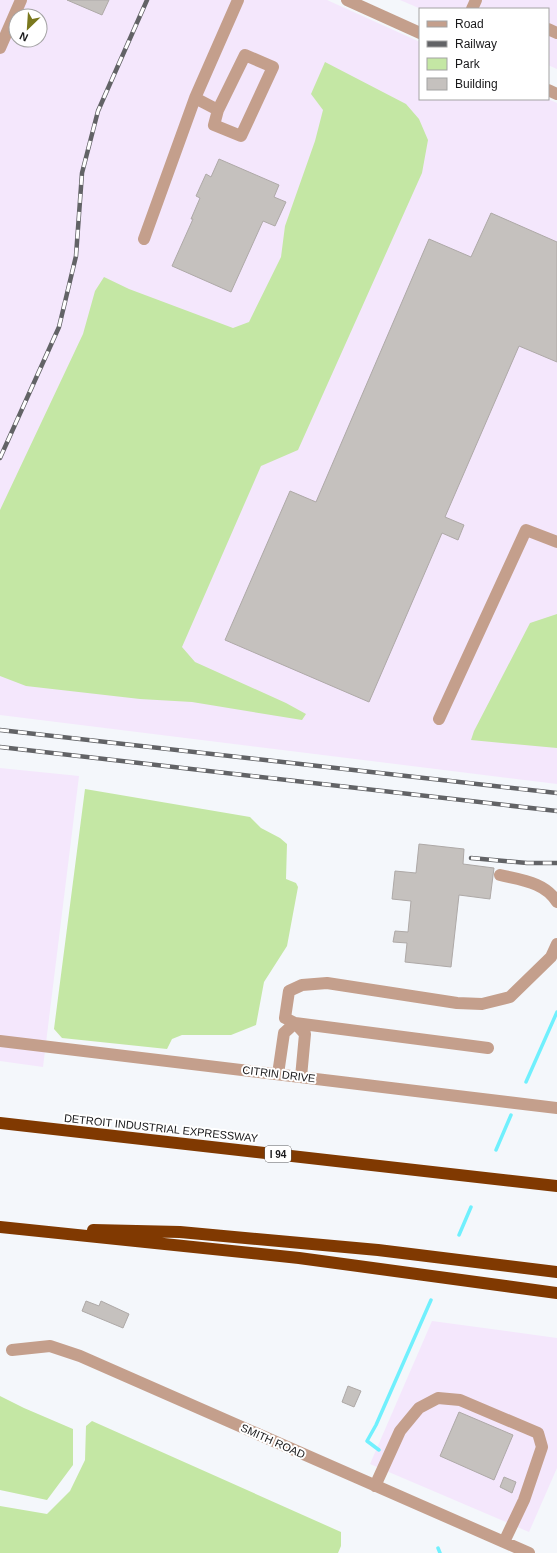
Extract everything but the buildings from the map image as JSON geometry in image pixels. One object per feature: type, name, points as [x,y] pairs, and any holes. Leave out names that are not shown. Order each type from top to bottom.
[{"type":"highway","name":"DETROIT INDUSTRIAL EXPRESSWAY","points":[[0,1123],[557,1186]]},
{"type":"highway","points":[[0,1227],[180,1232],[378,1250],[557,1272]]},
{"type":"highway","points":[[0,1227],[299,1258],[557,1293]]},
{"type":"street","points":[[0,48],[3,34],[21,0]]},
{"type":"street","points":[[144,239],[195,98],[238,0]]},
{"type":"street","points":[[346,0],[419,33]]},
{"type":"street","points":[[245,55],[273,67],[241,136],[214,125],[218,110],[245,55]]},
{"type":"street","points":[[195,98],[218,110]]},
{"type":"street","points":[[439,719],[526,530],[557,542]]},
{"type":"street","points":[[500,875],[536,884],[553,896],[557,902]]},
{"type":"street","points":[[488,1048],[295,1023],[285,1018],[289,991],[302,985],[327,983],[457,1003],[482,1004],[510,997],[550,957],[557,944]]},
{"type":"street","points":[[278,1074],[284,1033],[295,1023]]},
{"type":"street","points":[[295,1023],[305,1034],[301,1077]]},
{"type":"street","name":"CITRIN DRIVE","points":[[0,1040],[557,1108]]},
{"type":"street","name":"SMITH ROAD","points":[[12,1350],[50,1346],[80,1356],[529,1553]]},
{"type":"street","points":[[376,1486],[400,1431],[419,1408],[438,1398],[460,1400],[538,1433],[542,1447],[524,1500],[504,1542]]},
{"type":"shaded area","points":[[0,0],[327,0],[419,42],[419,100],[549,99],[557,103],[557,784],[0,715]]},
{"type":"shaded area","points":[[400,0],[557,0],[557,69],[549,65],[549,8],[419,8]]},
{"type":"shaded area","points":[[0,768],[79,776],[43,1067],[0,1061]]},
{"type":"shaded area","points":[[432,1321],[557,1338],[557,1468],[529,1532],[370,1464]]},
{"type":"green space","points":[[325,62],[406,104],[419,119],[428,140],[422,173],[298,450],[261,466],[182,647],[195,662],[286,703],[306,714],[302,720],[192,702],[140,699],[26,686],[0,676],[0,510],[83,334],[95,291],[104,277],[129,289],[233,328],[249,322],[281,257],[285,226],[315,141],[323,110],[311,94]]},
{"type":"green space","points":[[557,614],[557,748],[471,740],[474,731],[530,623]]},
{"type":"green space","points":[[85,789],[250,817],[261,828],[280,838],[287,844],[286,879],[296,883],[298,887],[287,946],[264,982],[256,1025],[231,1035],[182,1035],[172,1039],[167,1049],[62,1038],[54,1029]]},
{"type":"green space","points":[[0,1396],[73,1429],[73,1465],[47,1500],[0,1490]]},
{"type":"green space","points":[[92,1421],[341,1532],[341,1546],[338,1553],[0,1553],[0,1506],[47,1514],[70,1491],[85,1460],[86,1426]]},
{"type":"waterway","points":[[526,1082],[557,1012]]},
{"type":"waterway","points":[[496,1150],[511,1115]]},
{"type":"waterway","points":[[459,1235],[471,1207]]},
{"type":"waterway","points":[[379,1450],[367,1441],[376,1425],[431,1300]]},
{"type":"waterway","points":[[438,1548],[440,1553]]},
{"type":"railway","points":[[0,458],[59,327],[76,256],[82,173],[98,111],[147,0]]},
{"type":"railway","points":[[0,730],[557,793]]},
{"type":"railway","points":[[0,747],[557,811]]},
{"type":"railway","points":[[471,858],[527,863],[557,863]]}]
